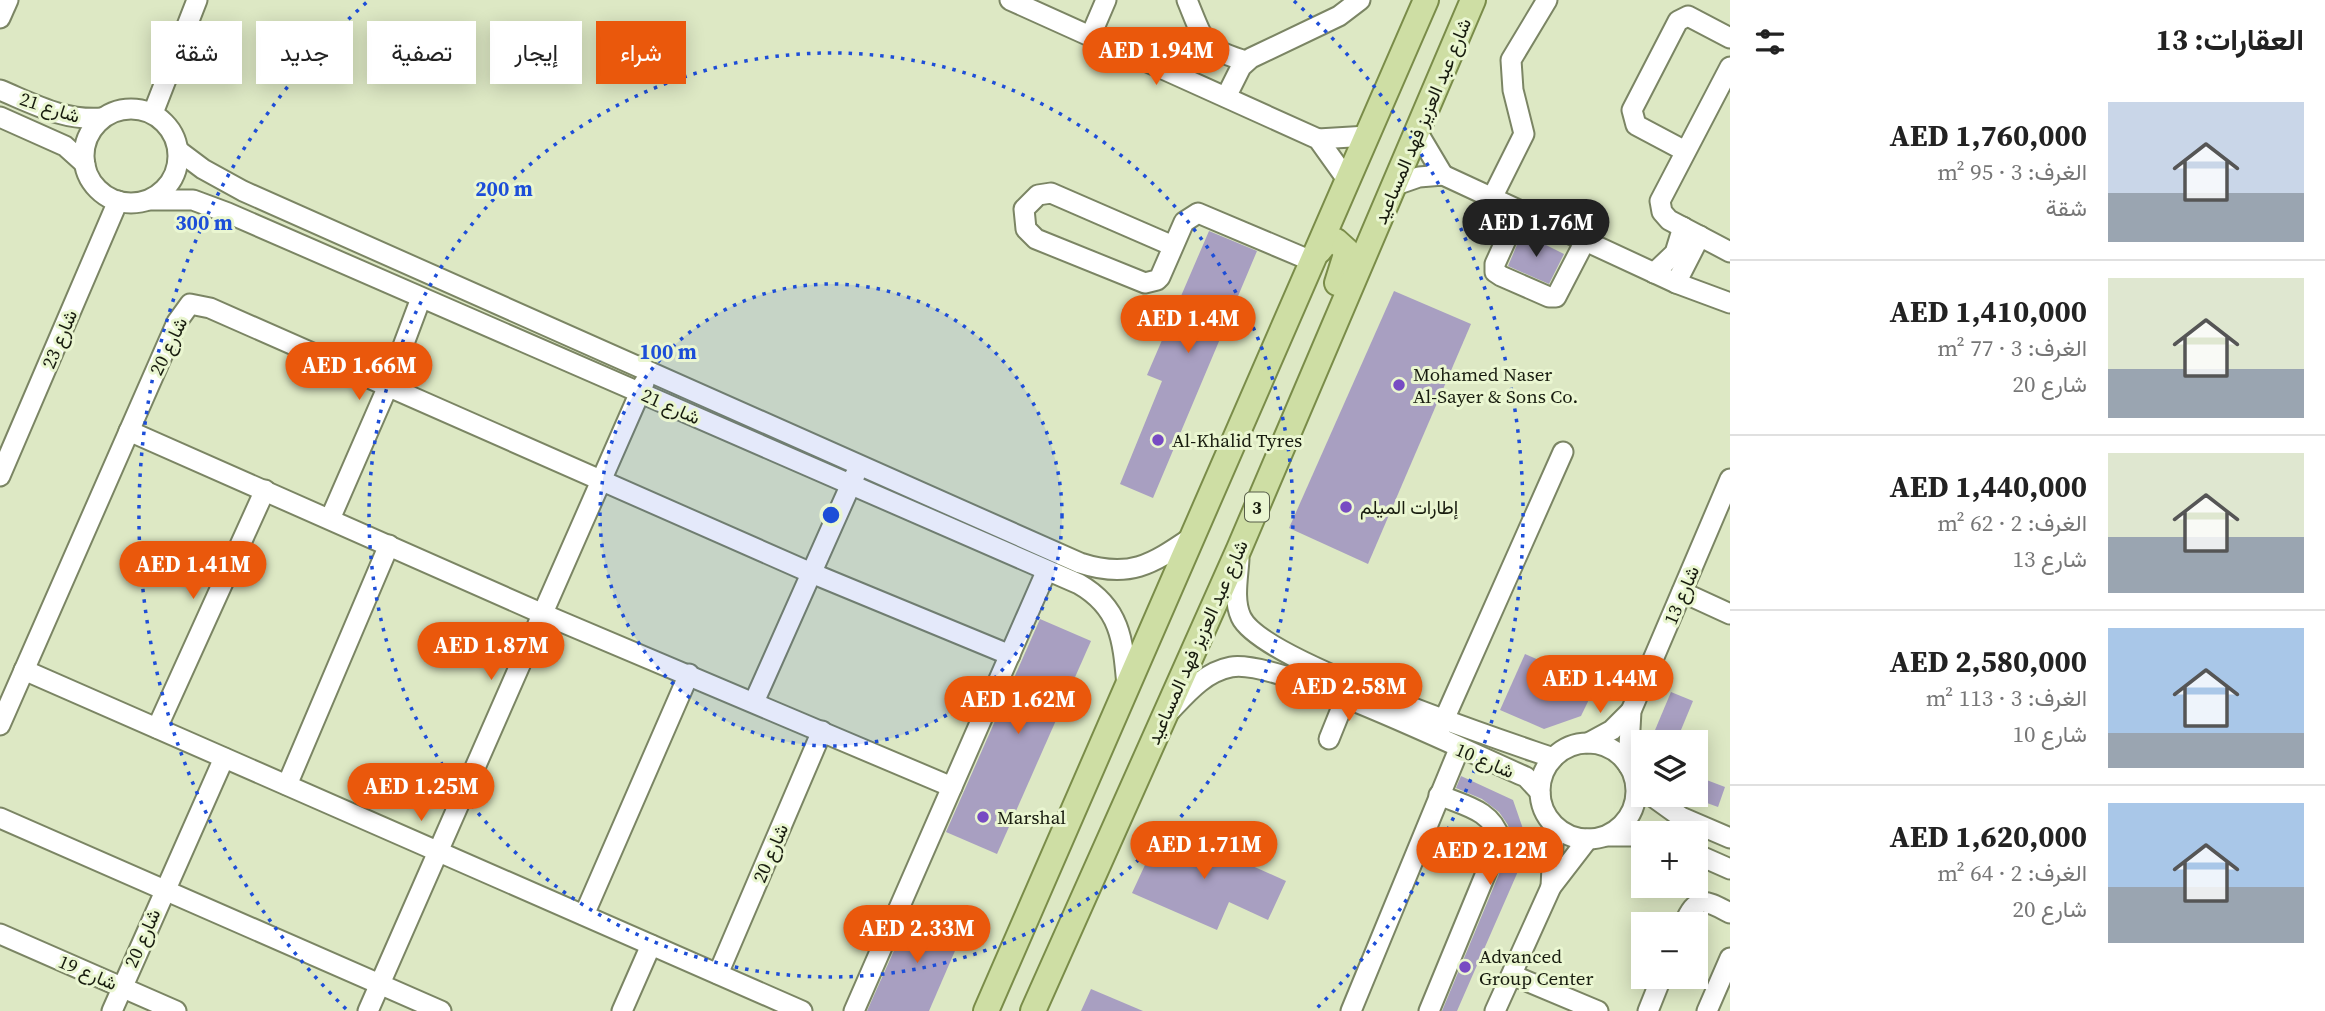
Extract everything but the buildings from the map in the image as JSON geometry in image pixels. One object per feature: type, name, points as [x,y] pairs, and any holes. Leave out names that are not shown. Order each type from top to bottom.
[{"type":"main road","points":[[986,1011],[1426,0]]},
{"type":"main road","name":"شارع عبد العزيز فهد المساعيد","points":[[1033,1011],[1239,549],[1473,0]]},
{"type":"main road","points":[[1282,444],[1284,405],[1346,262],[1348,251],[1336,241],[1326,242],[1316,257]]},
{"type":"street","points":[[0,18],[8,0]]},
{"type":"street","points":[[153,113],[197,0]]},
{"type":"street","points":[[1010,0],[1318,139],[1368,136]]},
{"type":"street","points":[[1091,35],[1106,0]]},
{"type":"street","points":[[1187,0],[1201,34],[1212,49],[1247,61]]},
{"type":"street","points":[[1492,198],[1524,134],[1513,90],[1511,60],[1547,0]]},
{"type":"street","points":[[1226,97],[1247,61],[1350,4]]},
{"type":"street","points":[[1685,152],[1636,125],[1632,110],[1678,21],[1688,16],[1730,38]]},
{"type":"street","points":[[1730,66],[1660,201],[1665,217],[1730,252]]},
{"type":"street","name":"شارع 21","points":[[0,90],[79,120],[102,118]]},
{"type":"street","points":[[139,108],[153,113],[171,128],[179,151],[173,178],[163,191],[149,200],[134,203],[118,201],[95,187],[85,164],[85,146],[91,131],[102,118],[122,109],[139,108]]},
{"type":"street","name":"شارع 21","points":[[0,117],[65,146],[85,164]]},
{"type":"street","points":[[1418,133],[1443,175]]},
{"type":"street","points":[[1318,139],[1349,181]]},
{"type":"street","name":"شارع 21","points":[[179,151],[203,169],[243,191],[650,369],[1080,563],[1106,571],[1124,571],[1155,562],[1192,537]]},
{"type":"street","points":[[1396,185],[1419,177],[1443,175],[1676,283],[1730,303]]},
{"type":"street","points":[[1173,246],[1051,193],[1038,195],[1024,209],[1026,229],[1036,239],[1145,284],[1157,280],[1187,218],[1198,213],[1316,257]]},
{"type":"street","name":"شارع 21","points":[[149,200],[193,200],[640,392],[1046,572],[1079,584],[1103,601],[1122,636],[1127,687]]},
{"type":"street","name":"شارع 23","points":[[0,476],[118,201]]},
{"type":"street","points":[[1518,211],[1495,264],[1495,272],[1501,276],[1549,297],[1556,297],[1585,241]]},
{"type":"street","points":[[1654,273],[1675,253],[1691,232]]},
{"type":"street","points":[[1676,283],[1691,232]]},
{"type":"street","points":[[330,519],[388,386],[421,298]]},
{"type":"street","name":"شارع 20","points":[[0,725],[177,322],[190,304],[210,308],[810,572],[1010,655]]},
{"type":"street","points":[[368,1011],[650,369]]},
{"type":"street","points":[[129,431],[543,614],[952,787]]},
{"type":"street","points":[[1440,729],[1563,452]]},
{"type":"street","points":[[754,702],[860,464]]},
{"type":"street","name":"شارع 13","points":[[1588,743],[1612,730],[1631,710],[1730,479]]},
{"type":"street","points":[[157,728],[265,491]]},
{"type":"street","points":[[287,785],[389,545]]},
{"type":"street","name":"شارع 10","points":[[1239,549],[1237,604],[1248,627],[1265,643],[1348,691],[1440,729],[1553,758]]},
{"type":"street","points":[[855,1011],[1046,572]]},
{"type":"street","points":[[1682,592],[1730,614]]},
{"type":"street","name":"شارع 10","points":[[1162,718],[1199,682],[1233,667],[1261,669],[1348,691]]},
{"type":"street","points":[[24,670],[803,1011]]},
{"type":"street","points":[[584,915],[689,674]]},
{"type":"street","points":[[1329,739],[1348,691]]},
{"type":"street","name":"شارع 13","points":[[1631,710],[1632,730]]},
{"type":"street","name":"شارع 10","points":[[1440,729],[1459,749],[1526,777],[1540,792]]},
{"type":"street","name":"شارع 20","points":[[718,974],[822,731]]},
{"type":"street","points":[[1631,770],[1614,751],[1588,743],[1569,747],[1553,758],[1543,774],[1540,792],[1544,810],[1554,826],[1569,836],[1631,836]]},
{"type":"street","points":[[1351,1011],[1459,749]]},
{"type":"street","name":"شارع 20","points":[[112,1011],[120,986],[224,758]]},
{"type":"street","points":[[1429,1011],[1500,839],[1496,824],[1487,816],[1439,794]]},
{"type":"street","points":[[1502,1009],[1512,975],[1552,887],[1597,837],[1622,825],[1633,807]]},
{"type":"street","points":[[1667,807],[1681,817],[1730,838]]},
{"type":"street","name":"شارع 20","points":[[0,818],[441,1011]]},
{"type":"street","points":[[1552,887],[1554,826]]},
{"type":"street","points":[[1708,859],[1730,869]]},
{"type":"street","points":[[1689,912],[1697,903],[1707,901],[1730,913]]},
{"type":"street","name":"شارع 19","points":[[0,934],[176,1011]]},
{"type":"street","points":[[622,1011],[652,945]]},
{"type":"street","points":[[1707,1011],[1730,958]]},
{"type":"street","points":[[1512,975],[1598,1011]]},
{"type":"street","points":[[1648,1011],[1657,989]]},
{"type":"place","name":"Mohamed Naser Al-Sayer & Sons Co.","points":[[1399,385]]},
{"type":"place","name":"Al-Khalid Tyres","points":[[1158,440]]},
{"type":"place","name":"إطارات الميلم","points":[[1346,507]]},
{"type":"place","name":"Marshal","points":[[983,817]]},
{"type":"place","name":"Advanced Group Center","points":[[1465,967]]}]
